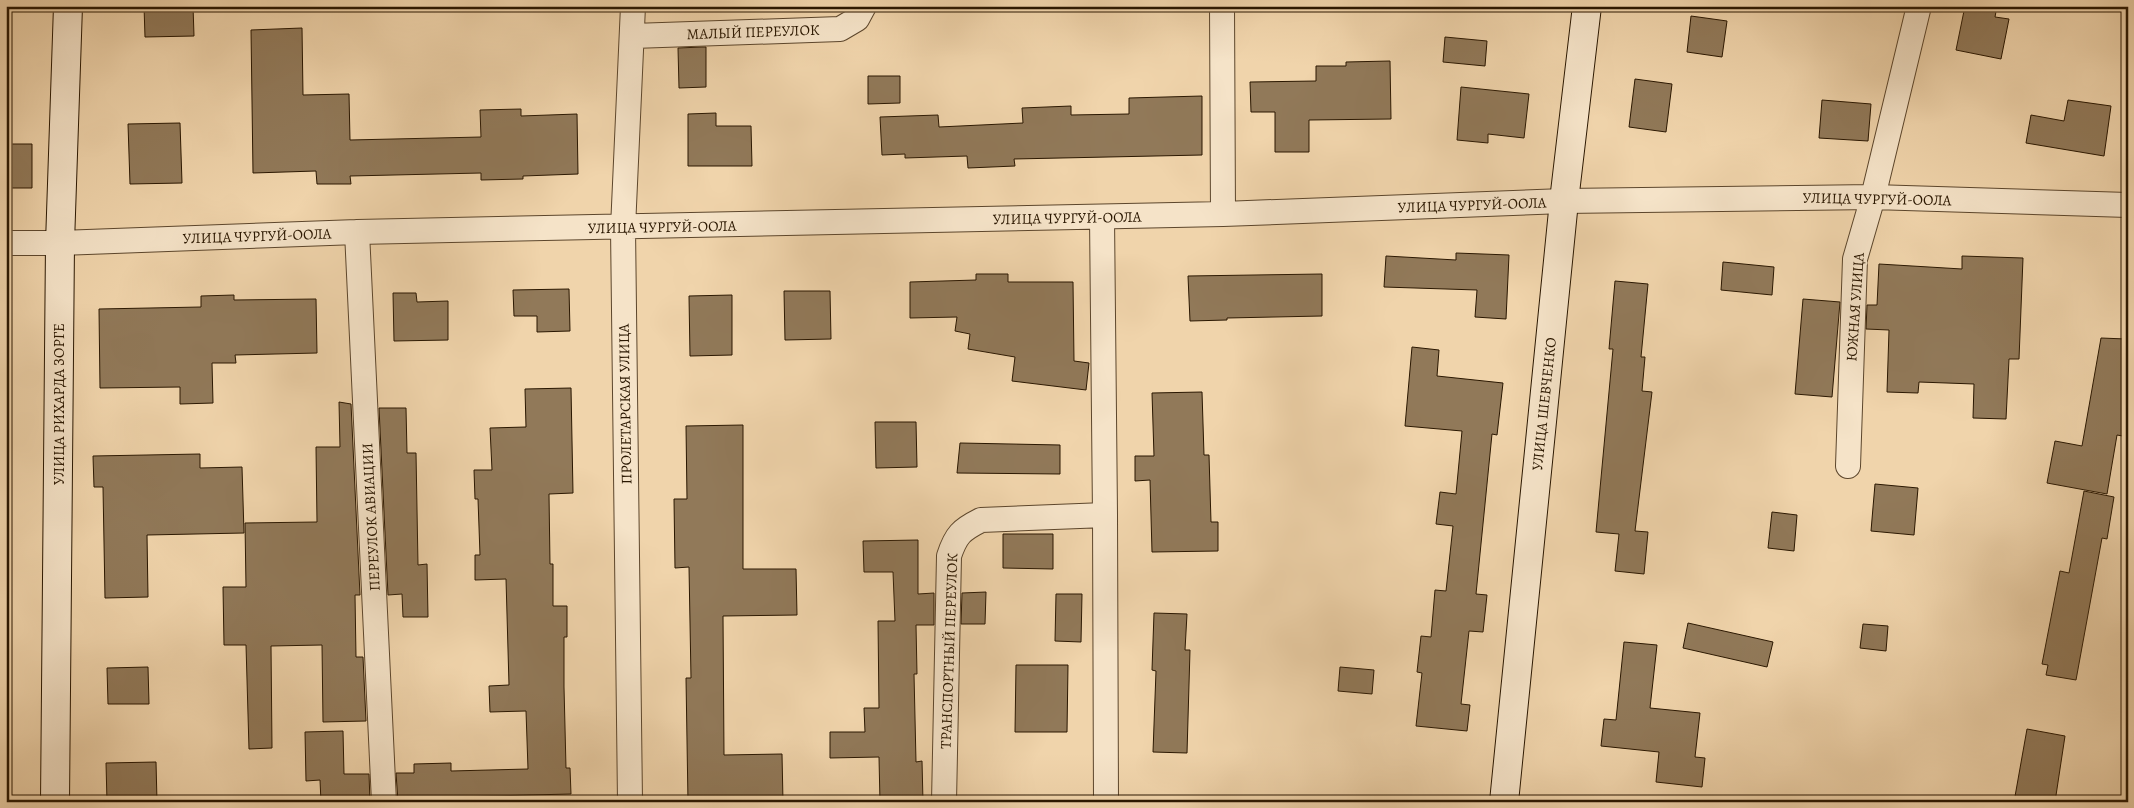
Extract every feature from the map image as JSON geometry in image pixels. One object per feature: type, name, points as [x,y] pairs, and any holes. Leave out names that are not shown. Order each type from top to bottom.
[{"type":"street","name":"УЛИЦА РИХАРДА ЗОРГЕ","points":[[55,802],[60,243],[68,6]]},
{"type":"street","name":"ПРОЛЕТАРСКАЯ УЛИЦА","points":[[630,802],[623,228],[633,6]]},
{"type":"street","name":"МАЛЫЙ ПЕРЕУЛОК","points":[[633,36],[840,29],[856,19],[864,6]]},
{"type":"street","points":[[1222,6],[1223,214]]},
{"type":"street","name":"УЛИЦА ШЕВЧЕНКО","points":[[1504,802],[1564,202],[1587,6]]},
{"type":"street","name":"ЮЖНАЯ УЛИЦА","points":[[1848,466],[1856,259],[1873,197],[1919,6]]},
{"type":"street","name":"УЛИЦА ЧУРГУЙ-ООЛА","points":[[6,243],[60,243],[357,232],[623,228],[1223,214],[1564,202],[1873,197],[2128,205]]},
{"type":"street","points":[[1102,217],[1106,514],[1106,802]]},
{"type":"street","name":"ПЕРЕУЛОК АВИАЦИИ","points":[[357,232],[384,802]]},
{"type":"street","name":"ТРАНСПОРТНЫЙ ПЕРЕУЛОК","points":[[944,802],[950,556],[955,538],[967,527],[981,520],[1106,514]]},
{"type":"building","points":[[144,6],[193,6],[194,36],[145,37]]},
{"type":"building","points":[[1965,6],[1997,6],[1995,17],[2009,19],[2001,59],[1956,50]]},
{"type":"building","points":[[1691,16],[1727,21],[1722,57],[1687,52]]},
{"type":"building","points":[[302,28],[303,95],[349,94],[350,140],[481,137],[480,110],[521,109],[521,116],[577,114],[578,174],[523,176],[523,179],[481,180],[481,173],[350,176],[351,184],[317,184],[316,171],[253,173],[251,30]]},
{"type":"building","points":[[1445,37],[1487,41],[1485,66],[1443,62]]},
{"type":"building","points":[[706,47],[706,87],[679,88],[678,48]]},
{"type":"building","points":[[1390,61],[1391,119],[1309,120],[1309,152],[1275,152],[1275,112],[1251,112],[1250,82],[1316,81],[1316,66],[1346,66],[1346,62]]},
{"type":"building","points":[[868,76],[900,76],[900,103],[868,104]]},
{"type":"building","points":[[1635,79],[1672,84],[1666,132],[1629,127]]},
{"type":"building","points":[[1461,87],[1529,94],[1524,138],[1488,134],[1488,143],[1457,140]]},
{"type":"building","points":[[1202,96],[1202,155],[1014,159],[1015,166],[968,168],[967,156],[905,158],[905,154],[882,155],[880,117],[938,115],[939,127],[1023,123],[1022,108],[1071,106],[1071,115],[1129,114],[1129,98]]},
{"type":"building","points":[[1822,100],[1871,104],[1868,141],[1819,138]]},
{"type":"building","points":[[2068,100],[2111,106],[2104,156],[2026,143],[2031,115],[2064,121]]},
{"type":"building","points":[[716,113],[716,126],[751,126],[752,166],[688,166],[688,114]]},
{"type":"building","points":[[180,123],[182,183],[130,184],[128,124]]},
{"type":"building","points":[[6,144],[32,144],[32,188],[6,188]]},
{"type":"building","points":[[1456,253],[1509,255],[1506,319],[1475,317],[1477,290],[1384,287],[1386,256],[1456,260]]},
{"type":"building","points":[[1962,256],[2023,258],[2019,359],[2009,359],[2006,419],[1973,418],[1974,384],[1919,382],[1918,393],[1887,392],[1889,330],[1866,329],[1867,305],[1877,305],[1879,264],[1962,269]]},
{"type":"building","points":[[1723,262],[1774,267],[1772,295],[1721,290]]},
{"type":"building","points":[[976,274],[1008,274],[1008,282],[1073,282],[1074,361],[1089,363],[1086,390],[1012,381],[1015,357],[968,349],[970,334],[955,331],[957,317],[910,318],[910,282],[976,280]]},
{"type":"building","points":[[1322,274],[1322,316],[1227,318],[1227,320],[1190,321],[1188,276]]},
{"type":"building","points":[[1615,281],[1648,284],[1641,357],[1645,357],[1642,391],[1652,392],[1635,531],[1648,532],[1644,574],[1615,571],[1619,534],[1596,532],[1613,349],[1609,349]]},
{"type":"building","points":[[569,289],[570,331],[537,332],[537,316],[514,316],[513,290]]},
{"type":"building","points":[[784,291],[830,291],[831,339],[785,340]]},
{"type":"building","points":[[393,293],[416,293],[417,302],[448,301],[448,340],[394,341]]},
{"type":"building","points":[[234,295],[234,300],[316,299],[317,353],[235,355],[236,363],[212,363],[213,403],[180,404],[180,387],[100,388],[99,309],[201,307],[201,296]]},
{"type":"building","points":[[732,295],[732,355],[690,356],[689,296]]},
{"type":"building","points":[[1803,299],[1840,302],[1832,397],[1795,394]]},
{"type":"building","points":[[2101,338],[2126,339],[2125,376],[2128,376],[2128,437],[2117,435],[2107,494],[2047,483],[2055,441],[2082,446]]},
{"type":"building","points":[[1412,347],[1439,350],[1437,376],[1503,383],[1497,435],[1492,434],[1476,594],[1487,595],[1483,632],[1469,631],[1461,704],[1470,705],[1467,731],[1416,726],[1422,673],[1417,672],[1421,636],[1431,637],[1435,590],[1446,591],[1453,526],[1436,524],[1440,492],[1456,494],[1462,431],[1405,426]]},
{"type":"building","points":[[571,388],[573,493],[549,494],[553,606],[567,606],[567,637],[564,637],[564,687],[566,768],[570,768],[571,794],[451,797],[452,802],[398,802],[396,773],[414,773],[414,764],[451,763],[451,771],[528,769],[526,711],[490,712],[489,686],[509,685],[506,579],[475,580],[475,555],[480,555],[478,499],[475,499],[474,470],[492,470],[490,428],[526,427],[525,389]]},
{"type":"building","points":[[1202,392],[1204,455],[1209,455],[1211,522],[1218,522],[1218,551],[1152,552],[1150,480],[1135,481],[1135,456],[1154,456],[1152,393]]},
{"type":"building","points":[[339,402],[351,404],[360,595],[355,595],[356,657],[363,657],[366,721],[323,722],[322,645],[271,646],[272,748],[249,749],[246,645],[224,645],[223,587],[246,587],[245,523],[317,522],[316,447],[340,447]]},
{"type":"building","points":[[379,408],[406,408],[407,453],[416,453],[418,565],[427,564],[428,617],[403,617],[402,594],[388,595]]},
{"type":"building","points":[[875,422],[916,422],[917,467],[876,468]]},
{"type":"building","points":[[743,425],[743,569],[796,569],[797,615],[723,616],[724,755],[782,754],[783,802],[688,802],[686,678],[691,678],[689,567],[675,568],[674,499],[687,499],[686,426]]},
{"type":"building","points":[[960,443],[1060,445],[1060,474],[957,473]]},
{"type":"building","points":[[200,454],[200,468],[242,467],[244,533],[147,535],[148,597],[105,598],[103,487],[94,487],[93,456]]},
{"type":"building","points":[[1875,484],[1918,488],[1914,535],[1871,531]]},
{"type":"building","points":[[2084,491],[2114,497],[2107,539],[2102,538],[2076,680],[2046,675],[2048,665],[2042,664],[2060,571],[2069,573]]},
{"type":"building","points":[[1772,512],[1797,515],[1794,551],[1768,548]]},
{"type":"building","points":[[1003,534],[1053,534],[1053,569],[1003,568]]},
{"type":"building","points":[[918,540],[918,594],[934,593],[934,625],[916,625],[917,674],[914,674],[916,762],[922,761],[923,802],[880,802],[879,757],[830,758],[830,732],[865,732],[864,708],[879,708],[878,621],[895,621],[893,572],[864,572],[863,541]]},
{"type":"building","points":[[986,592],[985,624],[961,624],[962,593]]},
{"type":"building","points":[[1056,594],[1082,594],[1081,642],[1055,641]]},
{"type":"building","points":[[1154,613],[1187,614],[1185,650],[1190,650],[1187,753],[1153,752],[1156,671],[1152,670]]},
{"type":"building","points":[[1688,623],[1773,642],[1767,667],[1683,648]]},
{"type":"building","points":[[1863,624],[1888,626],[1886,651],[1860,648]]},
{"type":"building","points":[[1624,642],[1657,645],[1650,708],[1700,713],[1695,757],[1705,758],[1702,787],[1656,782],[1659,752],[1601,746],[1604,719],[1616,720]]},
{"type":"building","points":[[1016,665],[1068,665],[1067,732],[1015,732]]},
{"type":"building","points":[[148,667],[149,704],[108,704],[107,668]]},
{"type":"building","points":[[1340,667],[1374,670],[1372,694],[1338,691]]},
{"type":"building","points":[[2027,729],[2065,736],[2055,802],[2014,802]]},
{"type":"building","points":[[343,731],[344,774],[369,774],[370,802],[321,802],[320,780],[306,781],[305,732]]},
{"type":"building","points":[[156,762],[157,802],[107,802],[106,763]]}]
